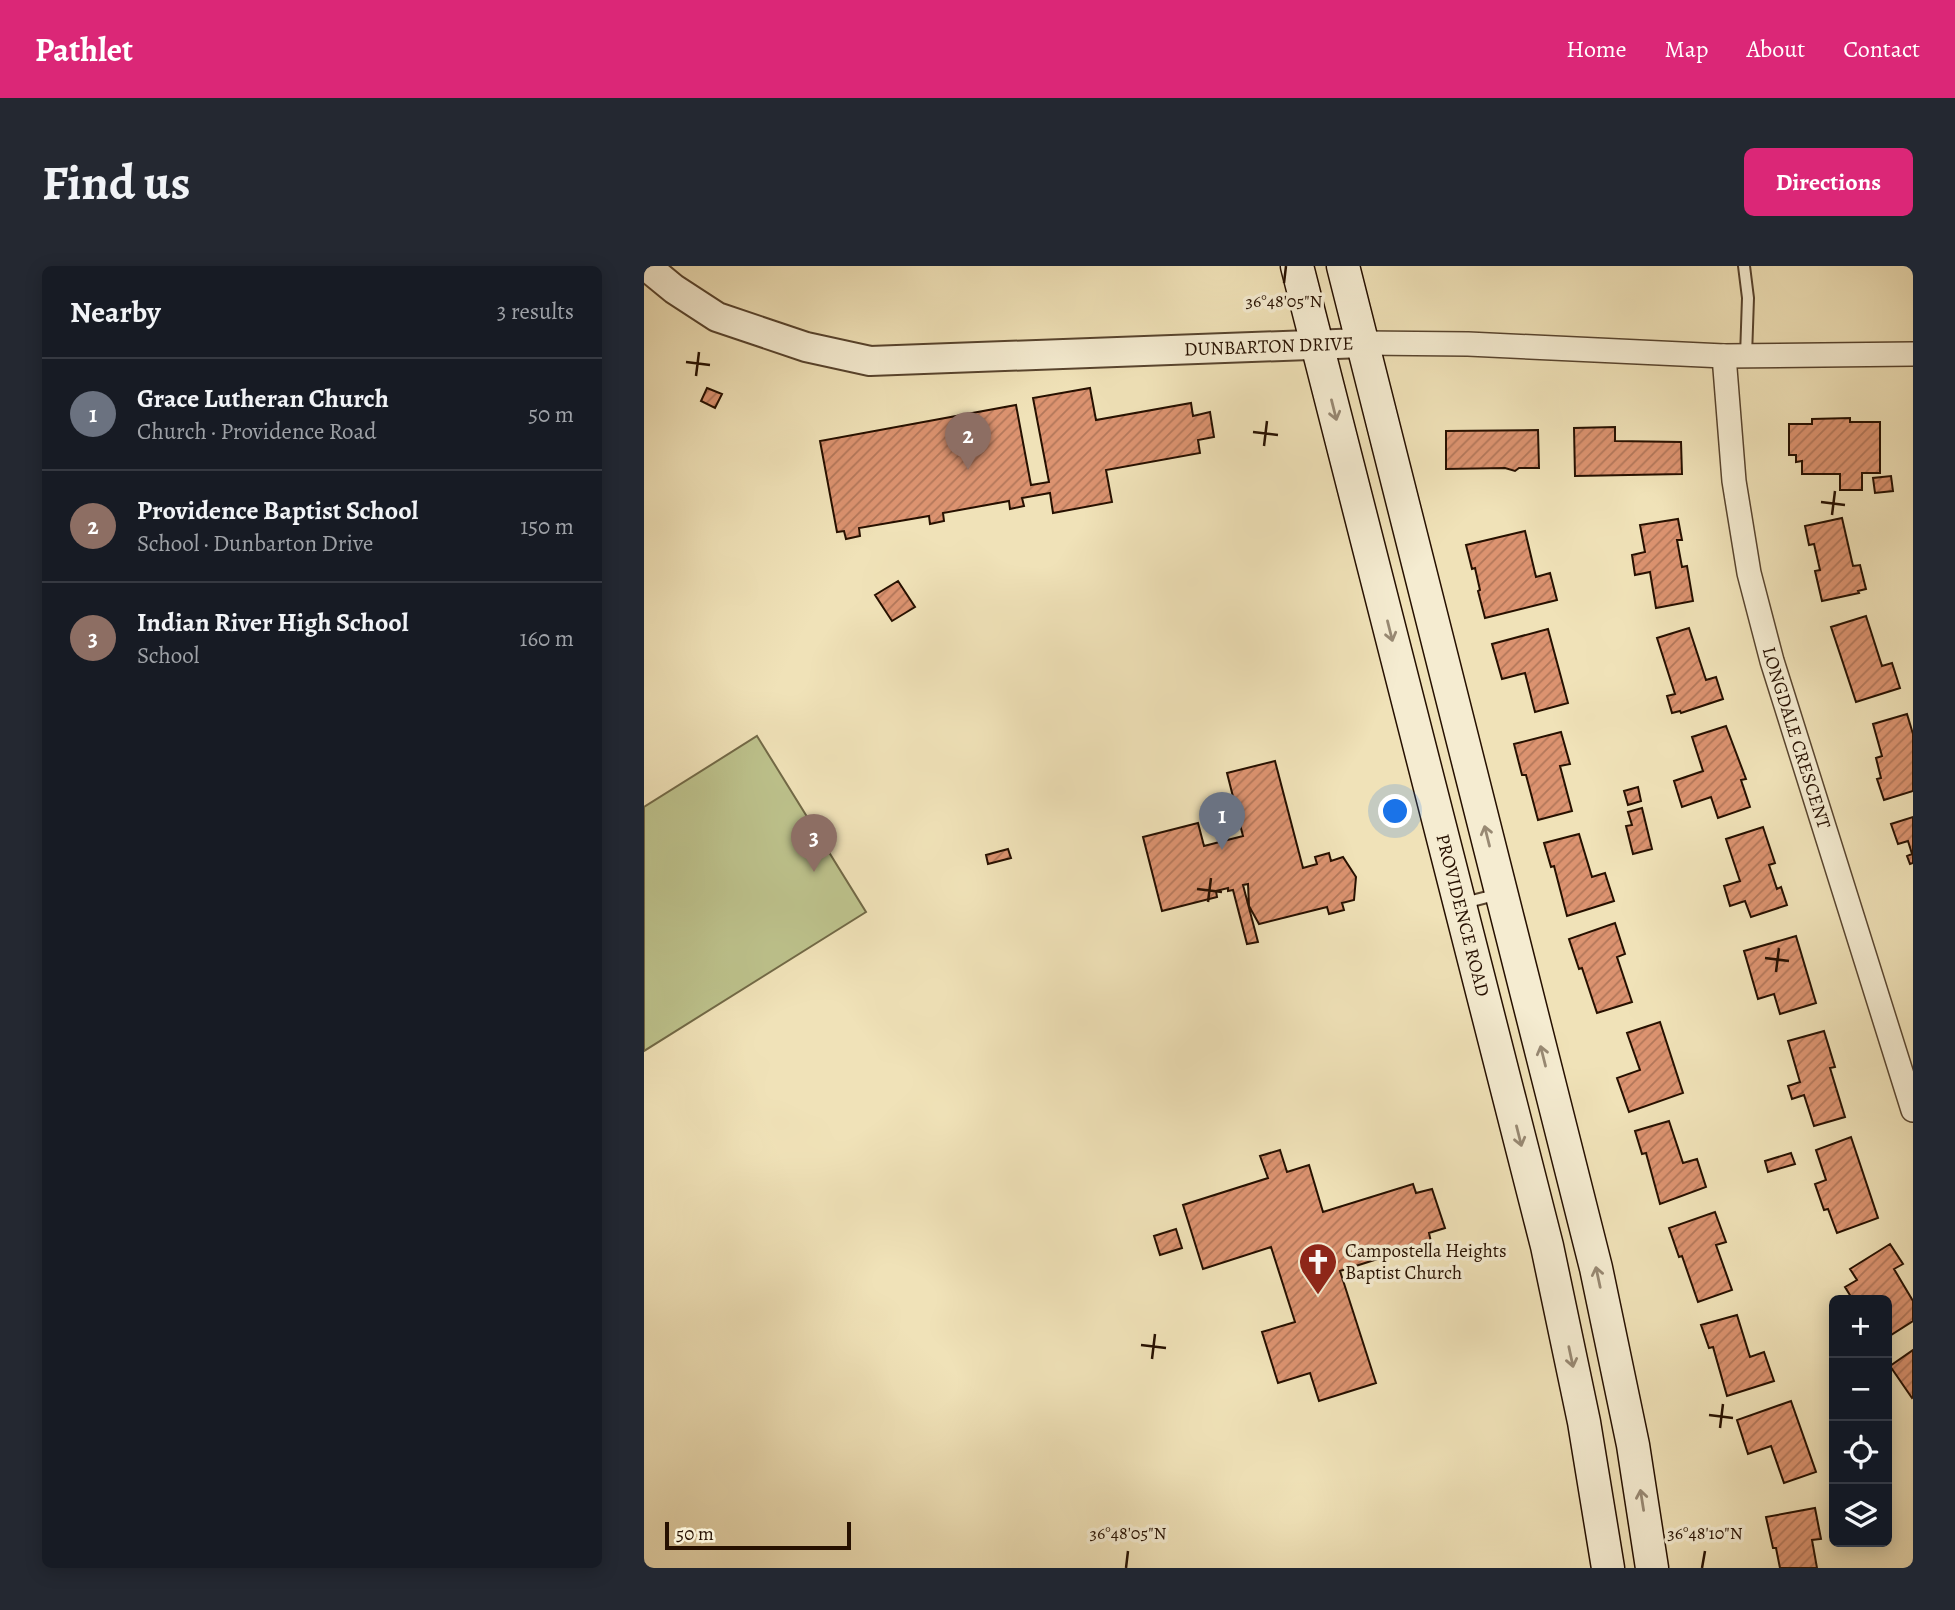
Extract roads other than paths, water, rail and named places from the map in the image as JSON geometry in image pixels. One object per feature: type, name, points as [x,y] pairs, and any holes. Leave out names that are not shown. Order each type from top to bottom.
[{"type":"main road","name":"PROVIDENCE ROAD","points":[[1297,266],[1559,1301],[1590,1455],[1608,1568]]},
{"type":"main road","points":[[1343,266],[1596,1268],[1633,1445],[1651,1568]]},
{"type":"street","name":"DUNBARTON DRIVE","points":[[646,266],[674,289],[717,317],[819,350],[870,360],[1363,343],[1468,344],[1735,356],[1913,354]]},
{"type":"street","name":"LONGDALE CRESCENT","points":[[1735,356],[1734,481],[1749,573],[1772,662],[1913,1110]]},
{"type":"lane","points":[[1735,356],[1748,298],[1744,266]]},
{"type":"lane","points":[[1460,904],[1502,894]]},
{"type":"place","name":"Providence Baptist School","points":[[968,470]]},
{"type":"place","name":"Grace Lutheran Church","points":[[1222,850]]},
{"type":"place","name":"Indian River High School","points":[[814,872]]},
{"type":"place","name":"Campostella Heights Baptist Church","points":[[1318,1296]]}]
